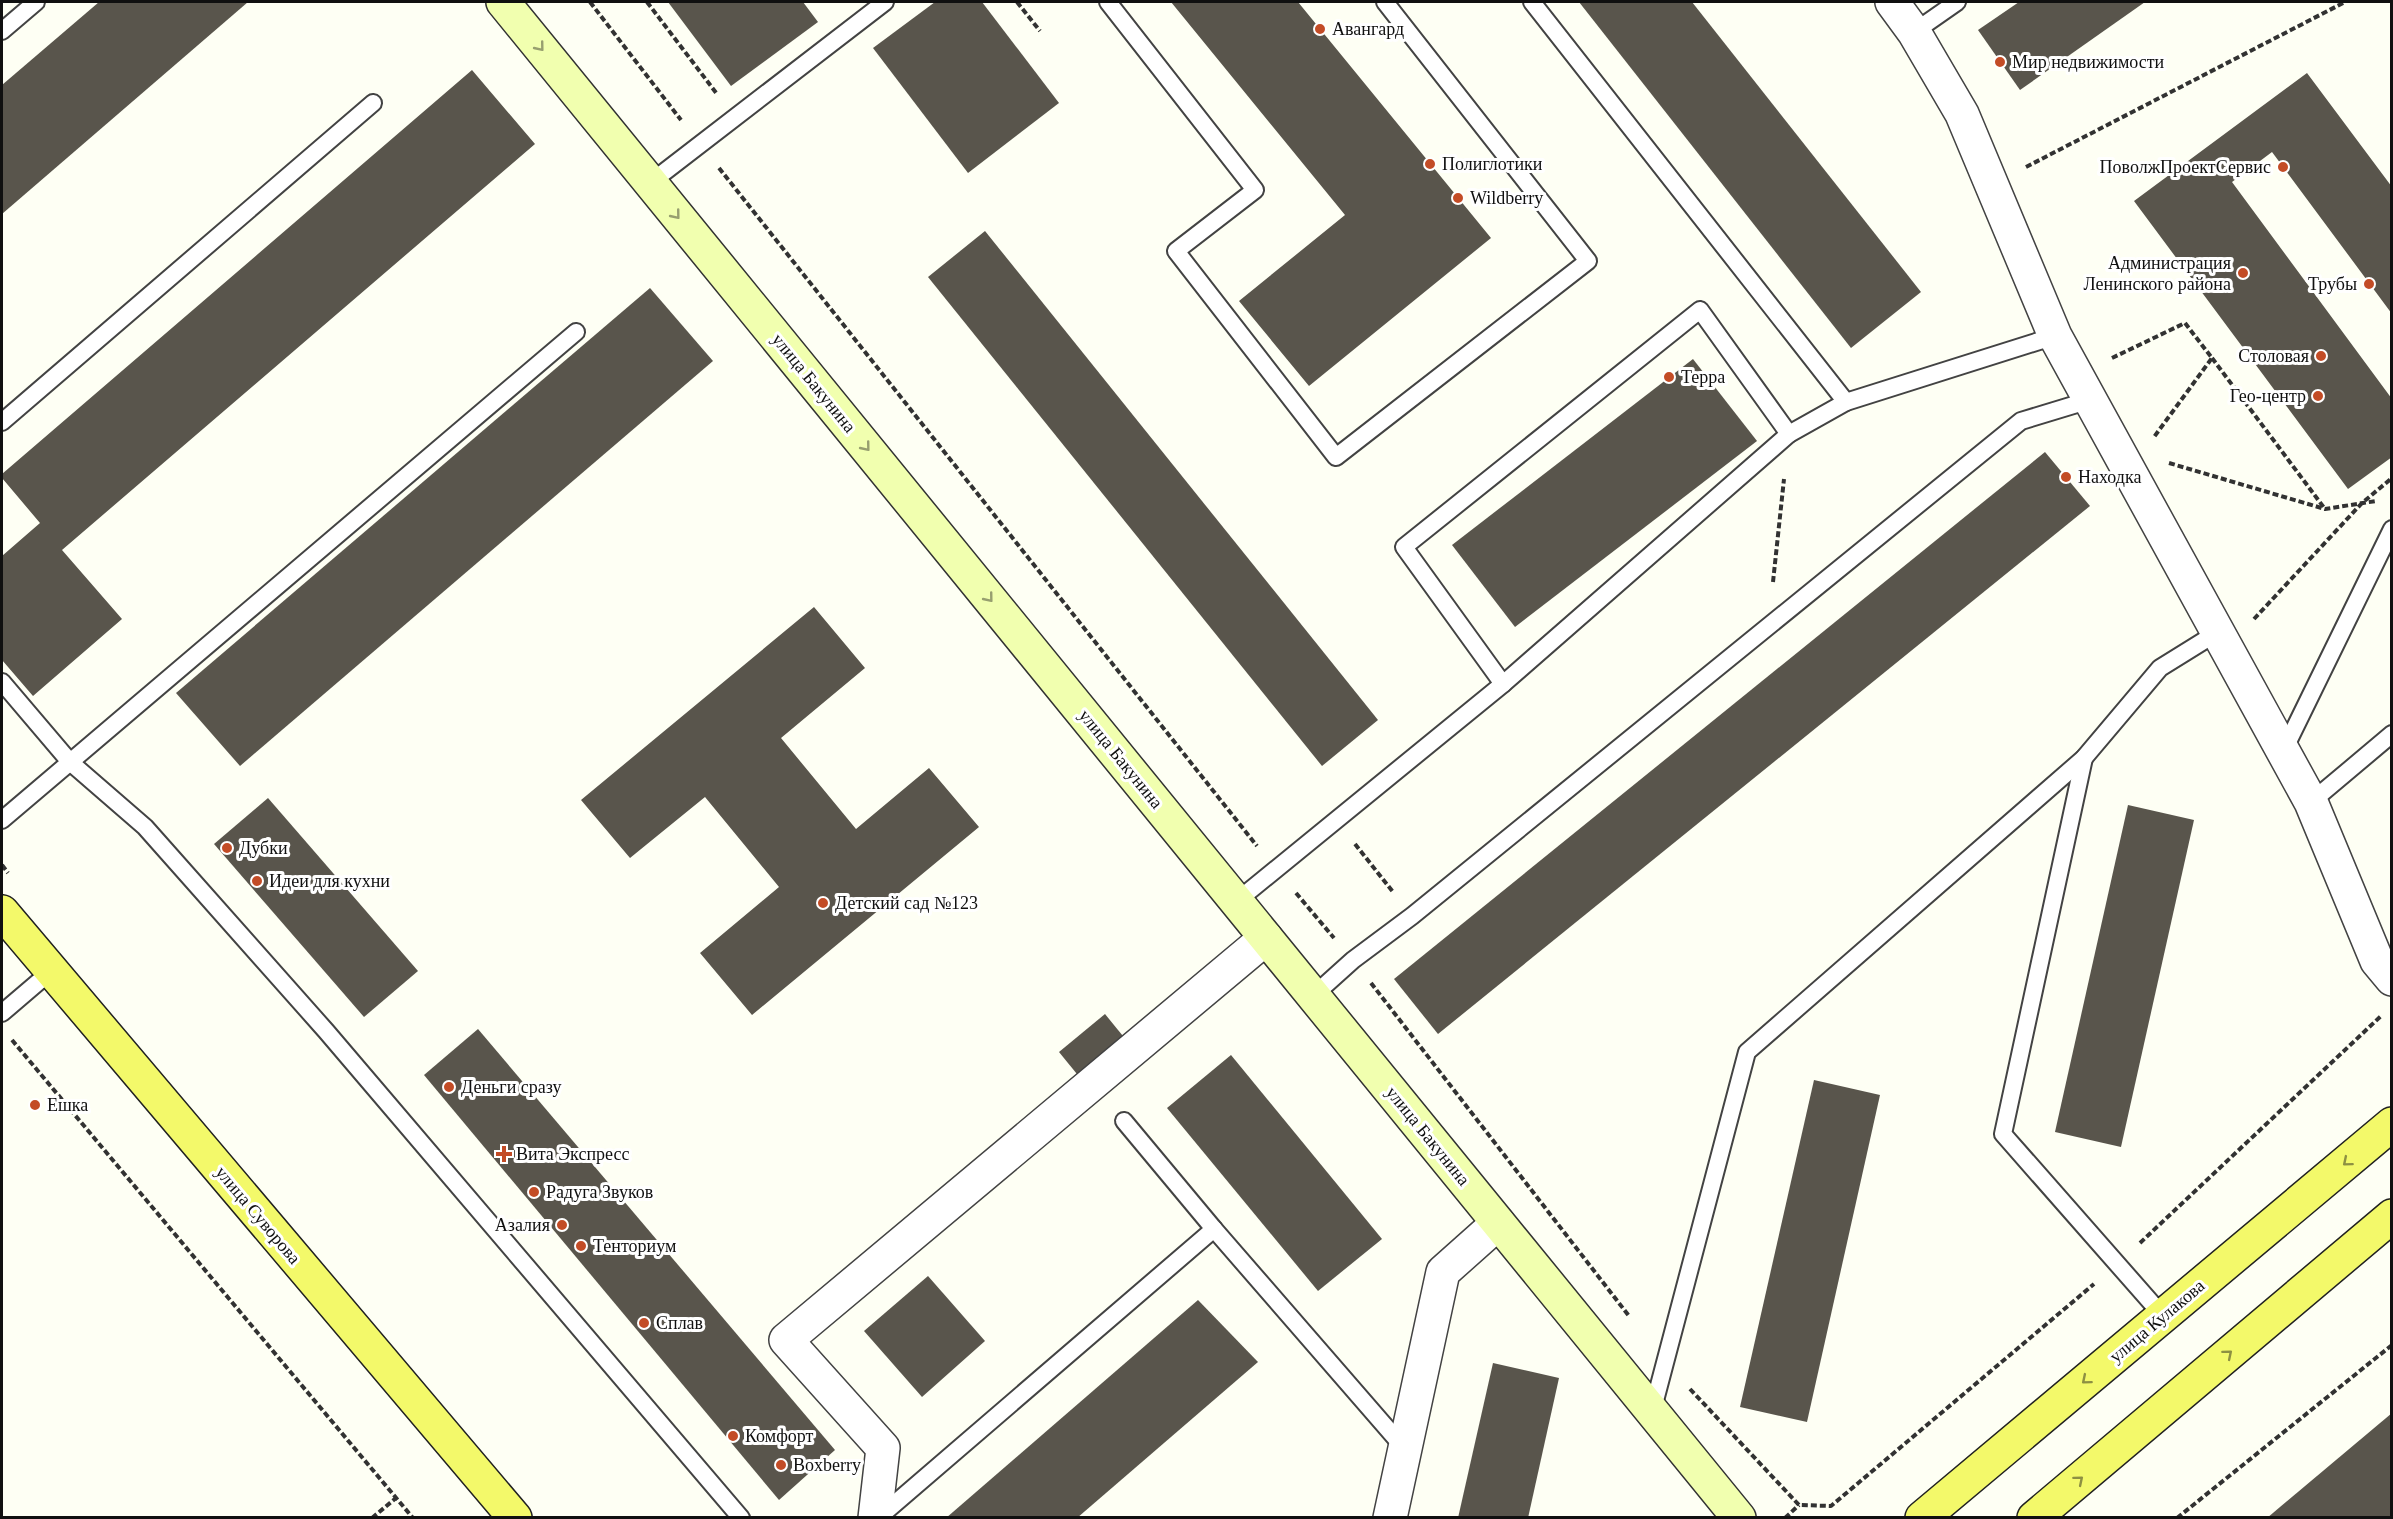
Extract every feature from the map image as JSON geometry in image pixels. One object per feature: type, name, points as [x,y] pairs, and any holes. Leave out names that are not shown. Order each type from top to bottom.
[{"type":"main road","name":"улица Суворова","points":[[2,912],[50,972],[515,1518]]},
{"type":"main road","name":"улица Кулакова","points":[[1922,1518],[2391,1124]]},
{"type":"main road","points":[[2034,1518],[2391,1216]]},
{"type":"street","name":"улица Бакунина","points":[[503,2],[1739,1518]]},
{"type":"street","points":[[1892,2],[1914,32],[1962,114],[2055,336],[2084,388],[2128,449],[2218,632],[2311,802],[2377,960],[2391,979]]},
{"type":"street","points":[[877,1518],[883,1449],[786,1340],[1266,938]]},
{"type":"street","points":[[1390,1518],[1443,1272],[1498,1223]]},
{"type":"lane","points":[[2,30],[36,2]]},
{"type":"lane","points":[[650,183],[885,2]]},
{"type":"lane","points":[[1108,2],[1255,190],[1176,251],[1336,457],[1588,261],[1385,2]]},
{"type":"lane","points":[[1532,2],[1846,402]]},
{"type":"lane","points":[[1914,32],[1957,2]]},
{"type":"lane","points":[[2,423],[373,103]]},
{"type":"lane","points":[[1503,684],[1404,547],[1700,310],[1789,434]]},
{"type":"lane","points":[[2,820],[576,332]]},
{"type":"lane","points":[[1237,901],[1503,684],[1789,434],[1846,402],[2055,336]]},
{"type":"lane","points":[[1313,996],[1353,960],[1412,916],[2021,421],[2084,388]]},
{"type":"lane","points":[[2283,752],[2391,529]]},
{"type":"lane","points":[[1652,1412],[1747,1052],[2084,758],[2160,668],[2218,632]]},
{"type":"lane","points":[[2,682],[70,762],[145,827],[326,1030],[741,1518]]},
{"type":"lane","points":[[2311,802],[2391,734]]},
{"type":"lane","points":[[2084,758],[2003,1134],[2163,1316]]},
{"type":"lane","points":[[2,1013],[50,972]]},
{"type":"lane","points":[[1124,1121],[1405,1449]]},
{"type":"lane","points":[[877,1518],[1214,1228]]},
{"type":"path","points":[[590,2],[1277,870],[1353,960],[1665,1362],[1799,1505]]},
{"type":"path","points":[[647,2],[735,119]]},
{"type":"path","points":[[1017,2],[1040,31]]},
{"type":"path","points":[[1993,185],[2345,2]]},
{"type":"path","points":[[2084,388],[2185,322],[2325,509]]},
{"type":"path","points":[[2212,358],[2128,449],[2325,509],[2382,500]]},
{"type":"path","points":[[1769,625],[1789,434]]},
{"type":"path","points":[[2218,632],[2256,619],[2362,503],[2391,478]]},
{"type":"path","points":[[1336,820],[1412,916]]},
{"type":"path","points":[[9,1037],[413,1518]]},
{"type":"path","points":[[2177,1518],[2391,1345]]},
{"type":"path","points":[[372,1518],[396,1498]]},
{"type":"path","points":[[1785,1518],[1799,1505],[1831,1506]]},
{"type":"building","points":[[99,2],[248,2],[2,214],[2,85]]},
{"type":"building","points":[[668,2],[803,2],[818,22],[731,86]]},
{"type":"building","points":[[935,2],[982,2],[1059,103],[968,173],[873,48]]},
{"type":"building","points":[[1171,2],[1298,2],[1491,238],[1309,386],[1239,301],[1345,215]]},
{"type":"building","points":[[1579,2],[1692,2],[1921,292],[1851,348]]},
{"type":"building","points":[[2019,2],[2145,2],[2020,90],[1978,30]]},
{"type":"building","points":[[472,70],[535,144],[62,550],[122,619],[33,696],[2,660],[2,556],[40,523],[2,478],[2,474]]},
{"type":"building","name":"Администрация Ленинского района","points":[[2307,73],[2392,187],[2392,314],[2272,152],[2232,182],[2392,399],[2392,457],[2348,489],[2134,201]]},
{"type":"building","points":[[985,231],[1378,720],[1322,766],[928,277]]},
{"type":"building","points":[[650,288],[713,361],[240,766],[176,693]]},
{"type":"building","points":[[1693,359],[1757,441],[1515,627],[1452,545]]},
{"type":"building","points":[[2045,452],[2090,506],[1438,1034],[1394,979]]},
{"type":"building","points":[[814,607],[865,668],[781,738],[856,829],[929,768],[979,827],[752,1015],[700,953],[779,887],[705,797],[630,858],[581,800]]},
{"type":"building","points":[[268,798],[418,971],[364,1017],[214,844]]},
{"type":"building","points":[[2128,805],[2194,820],[2121,1147],[2055,1132]]},
{"type":"building","points":[[1105,1014],[1127,1041],[1081,1079],[1059,1052]]},
{"type":"building","points":[[478,1029],[835,1450],[779,1500],[424,1075]]},
{"type":"building","points":[[1231,1055],[1382,1239],[1318,1291],[1167,1108]]},
{"type":"building","points":[[1814,1080],[1880,1095],[1807,1422],[1740,1407]]},
{"type":"building","points":[[928,1276],[985,1341],[922,1397],[864,1331]]},
{"type":"building","points":[[1198,1300],[1258,1362],[1077,1518],[946,1518]]},
{"type":"building","points":[[1493,1363],[1559,1378],[1528,1518],[1458,1518]]},
{"type":"building","points":[[2392,1413],[2392,1518],[2267,1518]]},
{"type":"place","name":"Авангард","points":[[1320,29]]},
{"type":"place","name":"Мир недвижимости","points":[[2000,62]]},
{"type":"place","name":"Полиглотики","points":[[1430,164]]},
{"type":"place","name":"ПоволжПроектСервис","points":[[2283,167]]},
{"type":"place","name":"Wildberry","points":[[1458,198]]},
{"type":"place","name":"Администрация Ленинского района","points":[[2243,273]]},
{"type":"place","name":"Трубы","points":[[2369,284]]},
{"type":"place","name":"Столовая","points":[[2321,356]]},
{"type":"place","name":"Терра","points":[[1669,377]]},
{"type":"place","name":"Гео-центр","points":[[2318,396]]},
{"type":"place","name":"Находка","points":[[2066,477]]},
{"type":"place","name":"Дубки","points":[[227,848]]},
{"type":"place","name":"Идеи для кухни","points":[[257,881]]},
{"type":"place","name":"Детский сад №123","points":[[823,903]]},
{"type":"place","name":"Деньги сразу","points":[[449,1087]]},
{"type":"place","name":"Ешка","points":[[35,1105]]},
{"type":"place","name":"Вита Экспресс","points":[[504,1154]]},
{"type":"place","name":"Радуга Звуков","points":[[534,1192]]},
{"type":"place","name":"Азалия","points":[[562,1225]]},
{"type":"place","name":"Тенториум","points":[[581,1246]]},
{"type":"place","name":"Сплав","points":[[644,1323]]},
{"type":"place","name":"Комфорт","points":[[733,1436]]},
{"type":"place","name":"Boxberry","points":[[781,1465]]}]
